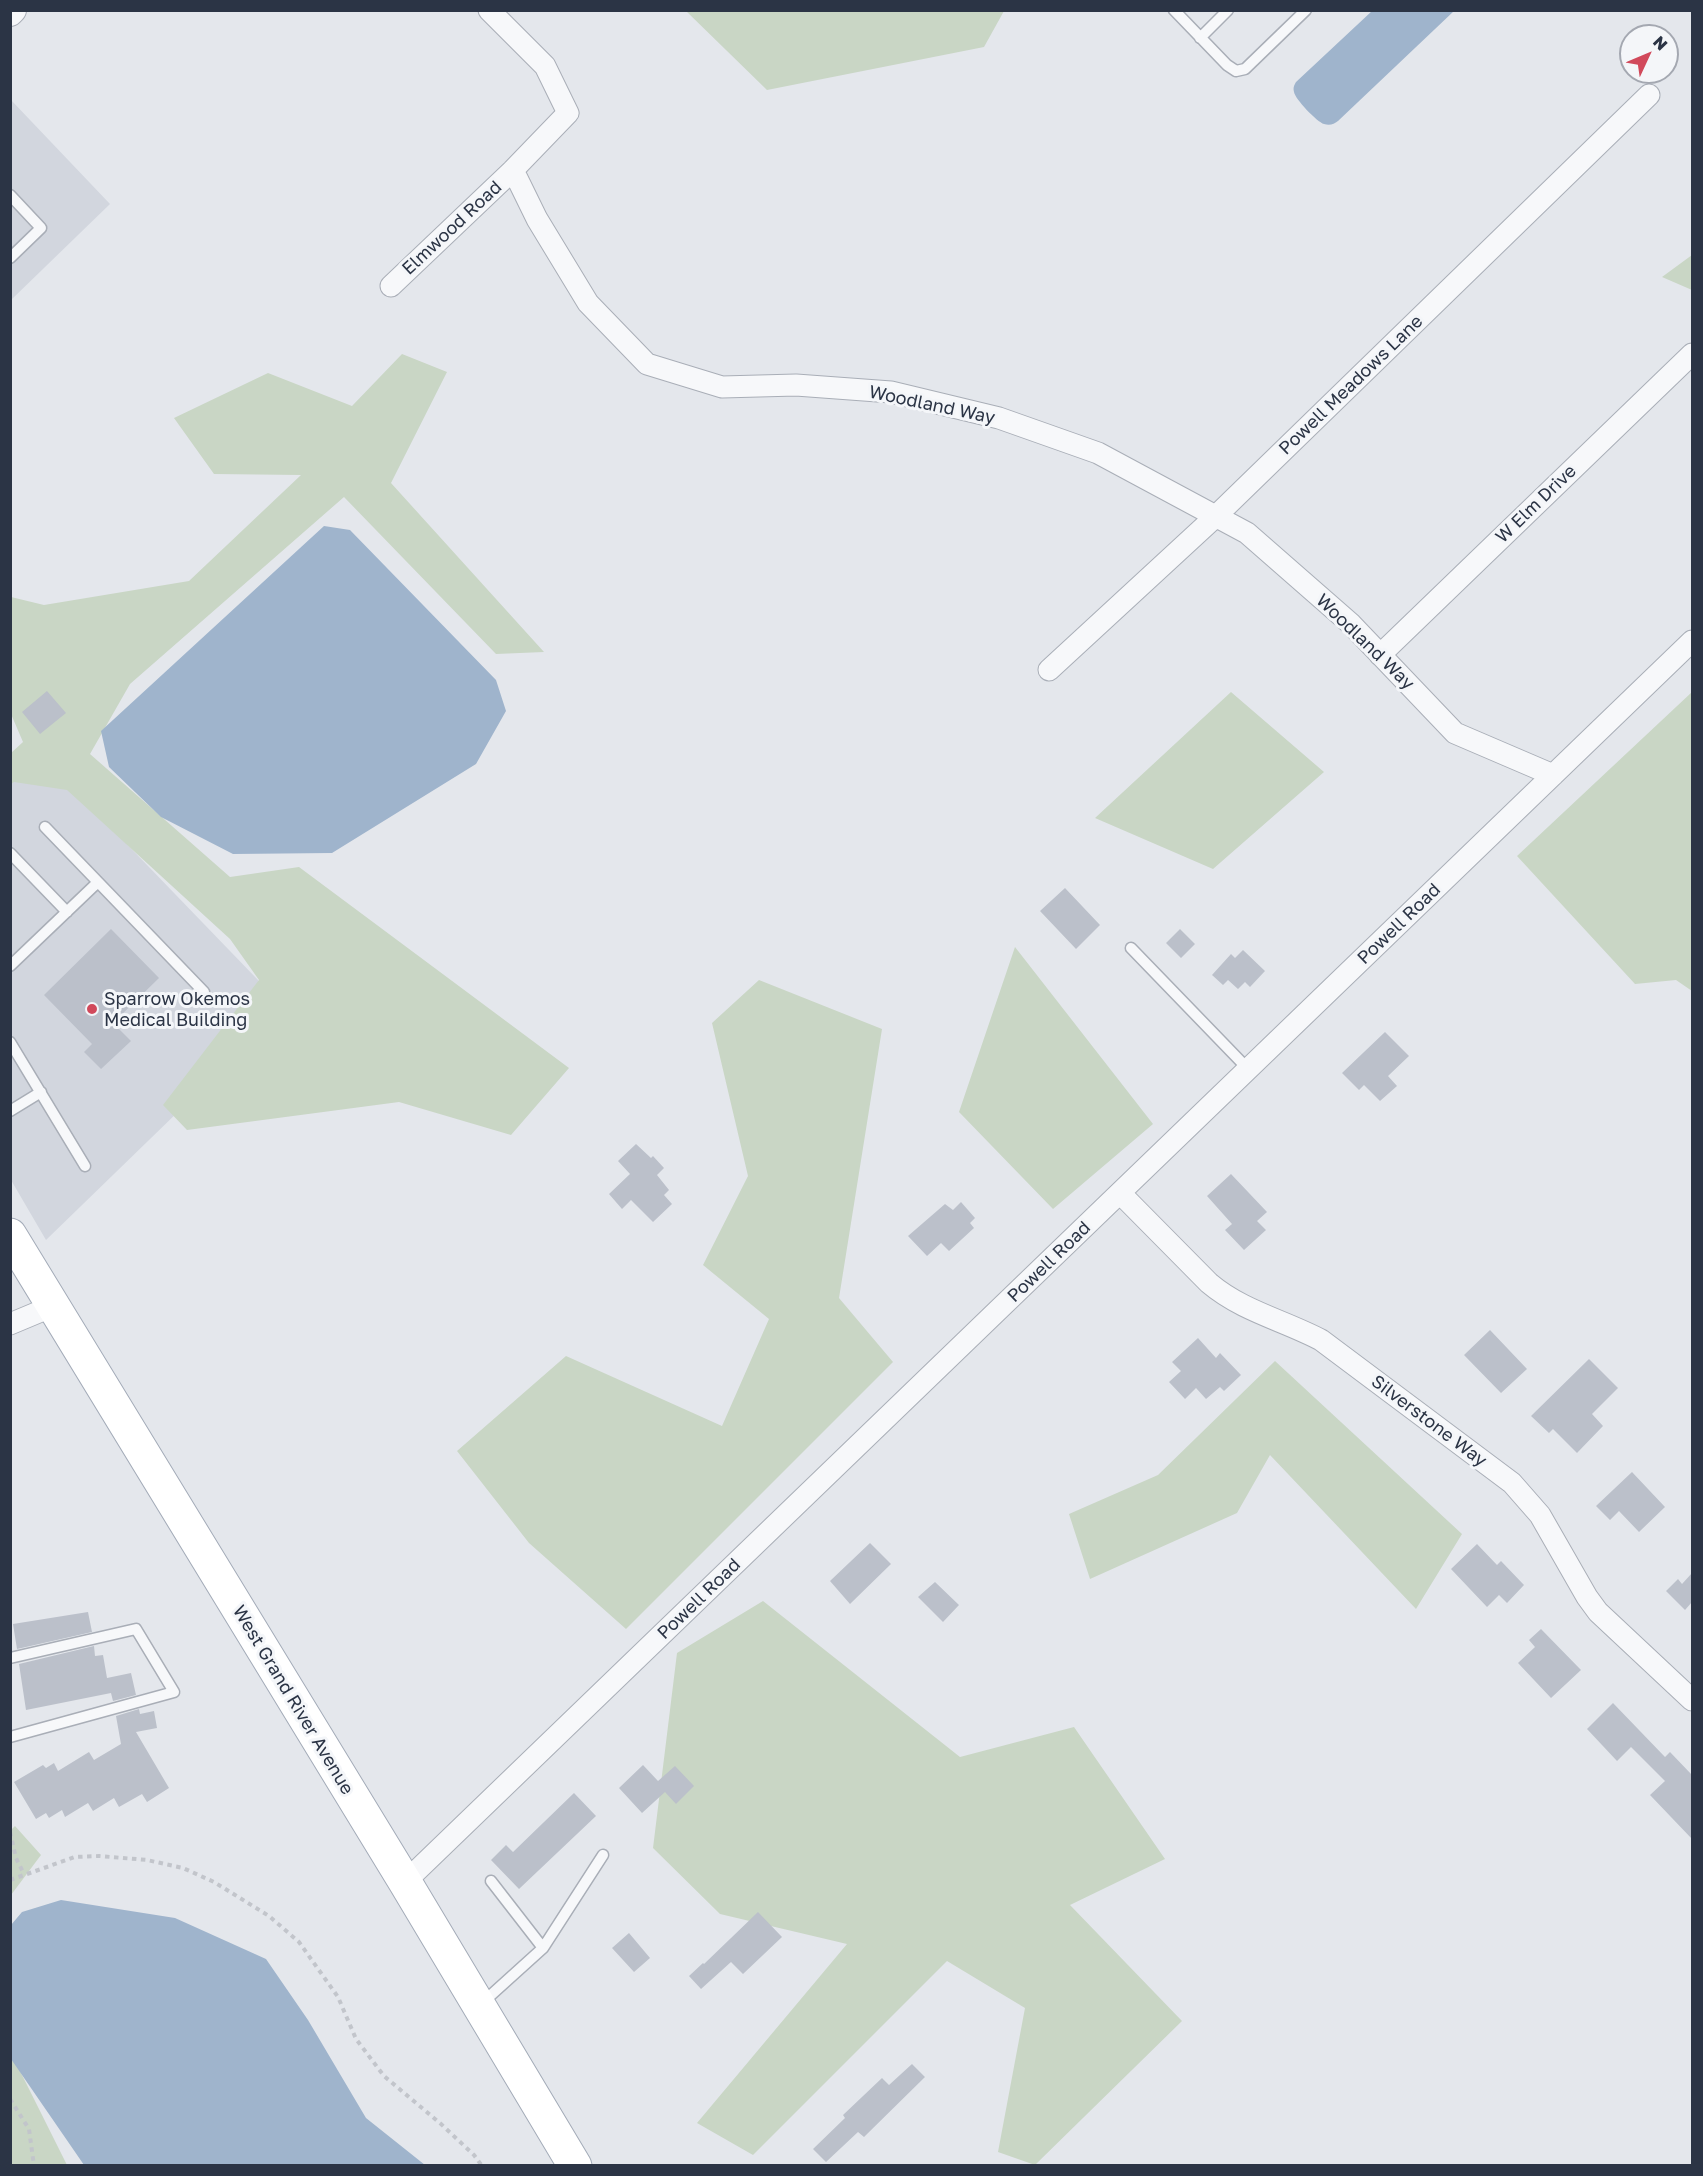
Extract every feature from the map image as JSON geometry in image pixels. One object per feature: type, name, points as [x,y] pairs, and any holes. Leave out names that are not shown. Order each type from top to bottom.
[{"type":"main road","name":"West Grand River Avenue","points":[[10,1235],[405,1882],[575,2166]]},
{"type":"street","points":[[489,10],[545,66],[568,113],[513,170]]},
{"type":"street","name":"Powell Meadows Lane","points":[[1049,670],[1216,516],[1649,95]]},
{"type":"street","name":"Elmwood Road","points":[[391,286],[513,170]]},
{"type":"street","name":"Woodland Way","points":[[513,170],[537,219],[588,303],[647,364],[722,387],[796,385],[891,392],[999,418],[1098,453],[1247,533],[1351,624],[1455,733],[1553,775]]},
{"type":"street","name":"W Elm Drive","points":[[1380,655],[1692,354]]},
{"type":"street","name":"Powell Road","points":[[405,1882],[1692,641]]},
{"type":"street","name":"Silverstone Way","points":[[1120,1193],[1224,1296],[1246,1308],[1293,1325],[1321,1340],[1508,1480],[1540,1515],[1587,1598],[1598,1612],[1692,1700]]},
{"type":"street","points":[[10,1324],[53,1306]]},
{"type":"lane","points":[[1174,10],[1231,69],[1240,70],[1245,69],[1306,10]]},
{"type":"lane","points":[[1200,38],[1228,10]]},
{"type":"lane","points":[[10,195],[41,228],[10,258]]},
{"type":"lane","points":[[45,827],[204,992]]},
{"type":"lane","points":[[10,854],[67,912]]},
{"type":"lane","points":[[10,966],[98,882]]},
{"type":"lane","points":[[1131,948],[1248,1069]]},
{"type":"lane","points":[[10,1042],[85,1166]]},
{"type":"lane","points":[[10,1111],[41,1092]]},
{"type":"lane","points":[[10,1658],[136,1629],[174,1692],[10,1737]]},
{"type":"lane","points":[[479,2006],[543,1948],[603,1855]]},
{"type":"lane","points":[[491,1881],[543,1948]]},
{"type":"path","points":[[10,1832],[16,1858],[24,1874]]},
{"type":"path","points":[[10,1880],[75,1857],[99,1856],[147,1860],[183,1868],[214,1882],[269,1916],[299,1942],[322,1971],[338,1997],[356,2039],[384,2076],[441,2124],[482,2166]]},
{"type":"path","points":[[10,2099],[29,2129],[34,2166]]},
{"type":"shaded area","points":[[11,100],[110,204],[11,300]]},
{"type":"shaded area","points":[[38,752],[285,1008],[46,1240],[11,1180],[10,779]]},
{"type":"green space","points":[[686,11],[1004,11],[984,47],[767,90]]},
{"type":"green space","points":[[1692,255],[1692,290],[1662,277]]},
{"type":"green space","points":[[402,354],[447,372],[391,483],[544,652],[496,654],[344,497],[130,684],[90,754],[230,877],[299,867],[569,1068],[511,1135],[399,1102],[187,1130],[163,1105],[259,980],[230,939],[67,790],[14,782],[11,784],[11,753],[23,742],[11,714],[11,597],[44,605],[189,581],[301,475],[214,474],[174,418],[268,373],[352,406]]},
{"type":"green space","points":[[1231,692],[1324,772],[1213,869],[1095,818]]},
{"type":"green space","points":[[1692,692],[1692,991],[1676,980],[1635,984],[1517,856]]},
{"type":"green space","points":[[1015,947],[1153,1124],[1053,1209],[959,1112]]},
{"type":"green space","points":[[759,980],[882,1029],[839,1298],[893,1362],[626,1629],[529,1543],[457,1451],[566,1356],[722,1426],[769,1319],[703,1265],[748,1176],[712,1023]]},
{"type":"green space","points":[[1275,1361],[1462,1534],[1416,1609],[1270,1455],[1237,1513],[1090,1579],[1069,1514],[1158,1475]]},
{"type":"green space","points":[[763,1601],[960,1757],[1074,1727],[1165,1859],[1070,1905],[1182,2021],[1035,2165],[998,2152],[1025,2008],[947,1961],[753,2155],[697,2123],[847,1944],[720,1914],[653,1848],[677,1653]]},
{"type":"green space","points":[[15,1826],[41,1855],[11,1895],[11,1830]]},
{"type":"green space","points":[[11,2053],[67,2165],[11,2165]]},
{"type":"water","points":[[1372,11],[1454,11],[1338,121],[1328,125],[1324,124],[1298,100],[1294,86]]},
{"type":"water","points":[[324,526],[350,530],[496,680],[506,711],[476,764],[332,853],[233,854],[161,817],[109,767],[101,731]]},
{"type":"water","points":[[61,1900],[175,1918],[266,1959],[308,2020],[366,2118],[425,2165],[84,2165],[11,2059],[11,1925],[22,1912]]},
{"type":"building","points":[[47,691],[66,713],[40,734],[22,712]]},
{"type":"building","points":[[1065,888],[1100,925],[1076,949],[1040,911]]},
{"type":"building","name":"Sparrow Okemos Medical Building","points":[[111,929],[159,978],[113,1023],[131,1041],[101,1069],[84,1052],[92,1044],[44,995]]},
{"type":"building","points":[[1180,929],[1195,944],[1181,958],[1166,943]]},
{"type":"building","points":[[1243,950],[1265,971],[1250,987],[1245,982],[1238,989],[1228,980],[1223,985],[1212,975],[1231,954],[1235,958]]},
{"type":"building","points":[[1385,1032],[1409,1056],[1388,1076],[1397,1086],[1380,1101],[1364,1085],[1359,1090],[1342,1073]]},
{"type":"building","points":[[636,1144],[651,1158],[653,1156],[664,1168],[657,1175],[669,1190],[664,1195],[672,1204],[653,1222],[631,1200],[622,1209],[609,1194],[630,1174],[618,1161]]},
{"type":"building","points":[[1231,1174],[1267,1212],[1257,1221],[1266,1230],[1244,1250],[1225,1230],[1232,1224],[1207,1196]]},
{"type":"building","points":[[961,1202],[975,1218],[970,1223],[974,1228],[949,1251],[941,1243],[927,1256],[908,1236],[945,1204],[953,1210]]},
{"type":"building","points":[[1490,1330],[1527,1369],[1501,1393],[1464,1355]]},
{"type":"building","points":[[1198,1338],[1216,1358],[1220,1353],[1241,1375],[1224,1391],[1220,1387],[1206,1399],[1196,1388],[1185,1399],[1169,1382],[1181,1371],[1172,1362]]},
{"type":"building","points":[[1589,1359],[1618,1388],[1592,1414],[1603,1426],[1577,1453],[1553,1429],[1549,1433],[1531,1416]]},
{"type":"building","points":[[1632,1472],[1665,1507],[1639,1532],[1619,1511],[1610,1520],[1596,1506]]},
{"type":"building","points":[[870,1543],[891,1564],[850,1604],[830,1581]]},
{"type":"building","points":[[1477,1544],[1497,1565],[1501,1561],[1524,1585],[1507,1603],[1499,1595],[1487,1607],[1451,1569]]},
{"type":"building","points":[[1692,1573],[1692,1602],[1685,1610],[1666,1591],[1678,1579],[1682,1584]]},
{"type":"building","points":[[935,1582],[959,1605],[943,1622],[918,1597]]},
{"type":"building","points":[[88,1612],[92,1632],[17,1649],[13,1624]]},
{"type":"building","points":[[1541,1629],[1581,1670],[1551,1698],[1518,1663],[1535,1647],[1529,1640]]},
{"type":"building","points":[[94,1646],[95,1656],[103,1655],[107,1678],[131,1673],[136,1695],[113,1701],[111,1693],[26,1710],[19,1664]]},
{"type":"building","points":[[1613,1703],[1665,1757],[1670,1752],[1692,1775],[1692,1839],[1650,1795],[1665,1781],[1631,1747],[1617,1761],[1587,1729]]},
{"type":"building","points":[[139,1709],[140,1714],[154,1711],[157,1728],[136,1732],[169,1788],[147,1802],[142,1794],[119,1807],[114,1798],[93,1811],[88,1803],[65,1817],[62,1810],[49,1818],[46,1813],[36,1819],[14,1782],[43,1765],[46,1768],[54,1763],[58,1771],[89,1752],[94,1760],[121,1744],[116,1716]]},
{"type":"building","points":[[643,1765],[658,1781],[675,1766],[694,1786],[676,1804],[665,1792],[642,1813],[619,1788]]},
{"type":"building","points":[[574,1793],[596,1816],[519,1889],[491,1860],[506,1845],[513,1852]]},
{"type":"building","points":[[758,1912],[782,1937],[743,1974],[731,1962],[701,1989],[689,1976]]},
{"type":"building","points":[[629,1933],[650,1958],[634,1972],[612,1948]]},
{"type":"building","points":[[912,2064],[925,2077],[864,2137],[858,2132],[826,2162],[813,2149],[845,2118],[843,2115],[882,2078],[889,2085]]},
{"type":"place","name":"Sparrow Okemos Medical Building","points":[[92,1009]]}]
